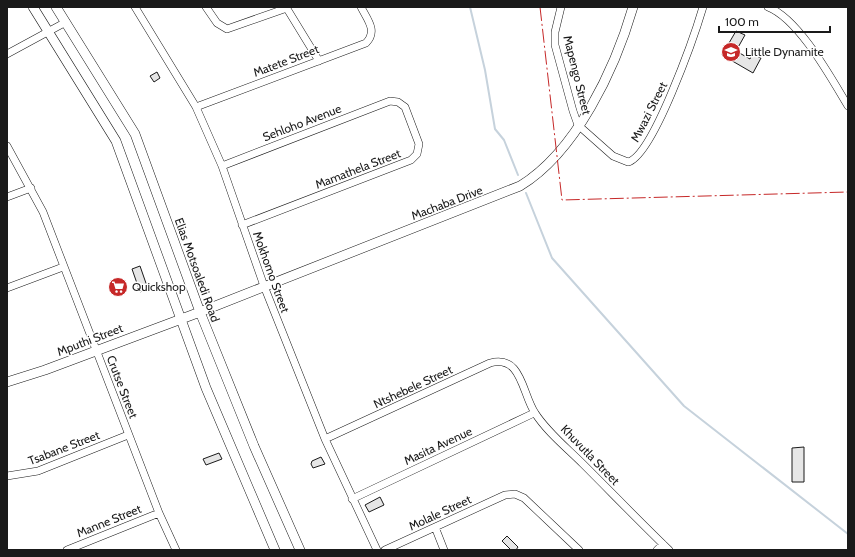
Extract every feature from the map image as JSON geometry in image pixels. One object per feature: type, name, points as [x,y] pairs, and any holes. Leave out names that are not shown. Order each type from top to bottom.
[{"type":"main road","points":[[33,7],[116,141],[206,388],[275,550]]},
{"type":"main road","name":"Elias Motsoaledi Road","points":[[56,7],[134,134],[200,312],[254,446],[300,550]]},
{"type":"main road","name":"Machaba Drive","points":[[181,319],[514,189],[544,169],[558,154],[578,125],[616,54],[633,7]]},
{"type":"main road","name":"Mputhi Street","points":[[7,382],[45,370],[181,319]]},
{"type":"street","name":"Mokhomo Street","points":[[135,7],[196,107],[222,166],[264,286],[325,440],[376,550]]},
{"type":"street","points":[[206,7],[217,23],[227,29],[287,7],[319,61]]},
{"type":"street","name":"Matete Street","points":[[196,107],[366,43],[372,35],[371,26],[361,7]]},
{"type":"street","name":"Mapengo Street","points":[[561,7],[555,32],[555,45],[572,111],[578,125]]},
{"type":"street","name":"Mwazi Street","points":[[578,125],[613,156],[628,162],[636,158],[666,105],[688,56],[703,7]]},
{"type":"street","points":[[768,7],[785,19],[799,32],[848,106]]},
{"type":"street","points":[[7,54],[66,22]]},
{"type":"street","name":"Sehloho Avenue","points":[[222,166],[390,101]]},
{"type":"street","name":"Mamathela Street","points":[[242,225],[414,158],[417,154],[419,144],[404,107],[398,102],[390,101]]},
{"type":"street","name":"Crutse Street","points":[[7,146],[43,212],[128,435],[159,513],[176,550]]},
{"type":"street","points":[[7,197],[31,188]]},
{"type":"street","points":[[7,288],[63,267]]},
{"type":"street","name":"Ntshebele Street","points":[[325,440],[490,363],[503,361],[510,365]]},
{"type":"street","name":"Khuvutla Street","points":[[510,365],[517,371],[534,413],[669,550]]},
{"type":"street","name":"Masita Avenue","points":[[352,499],[534,413]]},
{"type":"street","name":"Tsabane Street","points":[[7,476],[38,471],[128,435]]},
{"type":"street","name":"Molale Street","points":[[385,550],[505,495],[515,494],[524,498],[579,550]]},
{"type":"street","name":"Manne Street","points":[[67,550],[84,547],[159,513]]},
{"type":"street","points":[[435,527],[444,550]]},
{"type":"street","points":[[657,550],[663,544]]},
{"type":"building","name":"Little Dynamite","points":[[736,31],[745,35],[736,51],[750,59],[752,54],[761,58],[753,73],[722,55]]},
{"type":"building","points":[[157,72],[160,78],[154,82],[150,76]]},
{"type":"building","points":[[140,266],[148,289],[140,292],[132,269]]},
{"type":"building","points":[[804,447],[804,482],[792,482],[792,448]]},
{"type":"building","points":[[219,453],[222,459],[206,465],[203,459]]},
{"type":"building","points":[[321,457],[325,464],[313,468],[311,464],[312,461]]},
{"type":"building","points":[[380,497],[384,505],[369,512],[365,505]]},
{"type":"building","points":[[507,536],[518,547],[516,550],[511,550],[502,541]]},
{"type":"waterway","points":[[470,7],[485,70],[495,129],[504,140],[518,175]]},
{"type":"waterway","points":[[526,193],[552,258],[684,406],[848,534]]},
{"type":"power","points":[[540,7],[562,200],[848,192]]},
{"type":"place","name":"Little Dynamite","points":[[731,52]]},
{"type":"place","name":"Quickshop","points":[[118,287]]}]
